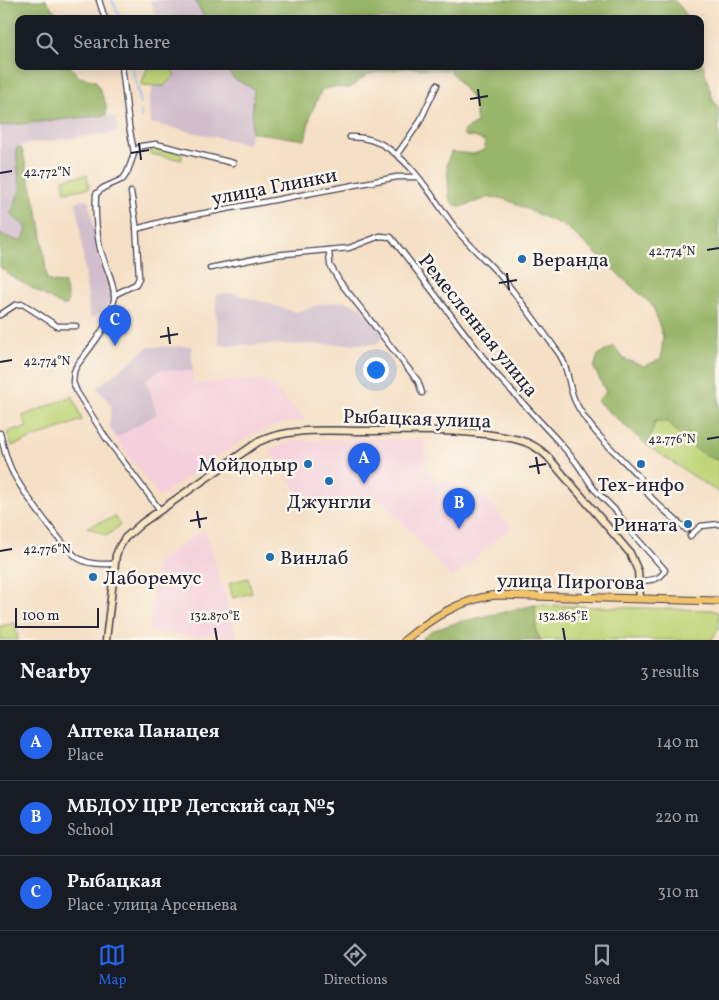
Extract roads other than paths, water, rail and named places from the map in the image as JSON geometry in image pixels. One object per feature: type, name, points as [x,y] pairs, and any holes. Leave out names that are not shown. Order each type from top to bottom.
[{"type":"main road","name":"Рыбацкая улица","points":[[106,640],[115,564],[118,551],[125,538],[160,510],[258,442],[280,435],[304,432],[390,431],[470,433],[526,442],[540,449],[548,457],[630,553],[638,568],[640,598]]},
{"type":"main road","name":"улица Пирогова","points":[[405,640],[447,610],[471,600],[488,596],[512,594],[719,601]]},
{"type":"street","points":[[99,0],[104,15]]},
{"type":"street","points":[[122,70],[134,152],[123,179],[103,188],[96,194],[97,230],[114,295],[112,309],[100,333],[76,367],[73,382],[77,392],[101,429],[160,510]]},
{"type":"street","points":[[398,155],[398,152],[419,122],[437,85]]},
{"type":"street","points":[[350,137],[360,137],[376,141],[398,155],[417,177],[459,233],[505,282],[560,354],[566,364],[575,401],[604,442],[642,479],[644,489],[649,495],[687,530]]},
{"type":"street","points":[[134,152],[145,144],[156,144],[233,163]]},
{"type":"street","name":"улица Глинки","points":[[136,229],[172,219],[397,177],[417,177]]},
{"type":"street","points":[[114,295],[136,284],[139,278],[136,229],[131,192]]},
{"type":"street","name":"Ремесленная улица","points":[[210,268],[274,255],[349,248],[380,236],[391,237],[496,374],[563,447],[594,489],[616,511],[631,532],[665,570],[657,579],[639,581]]},
{"type":"street","points":[[329,250],[330,265],[340,282],[418,381],[422,394]]},
{"type":"street","points":[[0,315],[19,304],[23,304],[57,326],[76,326]]},
{"type":"street","points":[[0,433],[8,462],[14,475],[45,520],[76,557],[88,562],[115,564]]},
{"type":"street","points":[[690,536],[701,526],[719,524]]},
{"type":"waterway","points":[[112,0],[119,15]]},
{"type":"waterway","points":[[133,70],[140,103]]},
{"type":"waterway","points":[[141,112],[141,117]]},
{"type":"place","name":"Веранда","points":[[522,259]]},
{"type":"place","name":"Рыбацкая","points":[[115,346]]},
{"type":"place","name":"Мойдодыр","points":[[308,464]]},
{"type":"place","name":"Тех-инфо","points":[[641,464]]},
{"type":"place","name":"Джунгли","points":[[329,481]]},
{"type":"place","name":"Аптека Панацея","points":[[364,484]]},
{"type":"place","name":"Рината","points":[[688,524]]},
{"type":"place","name":"МБДОУ ЦРР Детский сад №5","points":[[459,529]]},
{"type":"place","name":"Винлаб","points":[[270,557]]},
{"type":"place","name":"Лаборемус","points":[[93,577]]}]
